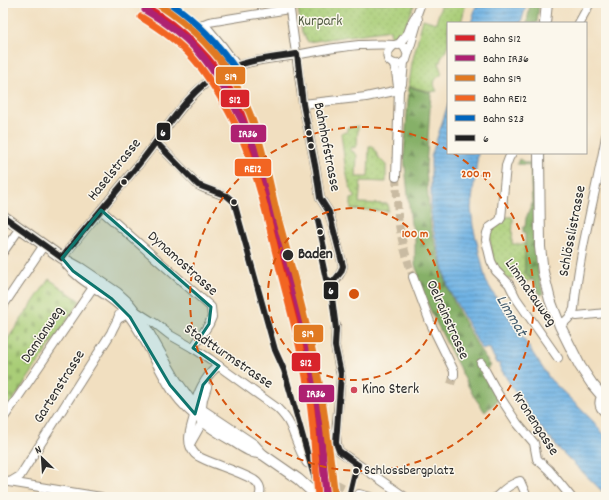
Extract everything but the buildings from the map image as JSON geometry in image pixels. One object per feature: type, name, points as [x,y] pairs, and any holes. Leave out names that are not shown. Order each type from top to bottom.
[{"type":"main road","points":[[545,22],[547,3]]},
{"type":"main road","points":[[539,154],[540,247],[543,272],[550,300],[560,326],[580,366],[592,384],[604,396],[600,402],[602,409],[606,412]]},
{"type":"main road","points":[[3,216],[62,258],[102,282],[121,296],[128,315],[144,323],[176,381],[198,410],[203,421],[217,432],[250,451],[262,454]]},
{"type":"main road","points":[[62,258],[73,272],[118,304],[128,315],[140,331],[170,385],[183,404],[198,410],[254,445],[262,454],[298,479],[318,497]]},
{"type":"street","points":[[387,56],[389,50],[408,33],[421,3]]},
{"type":"street","points":[[580,22],[590,3]]},
{"type":"street","points":[[237,66],[204,24],[289,6]]},
{"type":"street","name":"Bahnhofstrasse","points":[[289,6],[303,104],[320,198],[329,212],[343,266],[332,286]]},
{"type":"street","points":[[399,90],[402,84],[404,62],[414,36],[418,20],[417,14]]},
{"type":"street","name":"Haselstrasse","points":[[62,258],[182,108],[200,88],[218,75],[237,66],[259,60],[354,45],[396,45]]},
{"type":"street","points":[[368,45],[382,51],[395,68],[399,90],[396,177]]},
{"type":"street","points":[[396,45],[404,47],[407,53]]},
{"type":"street","points":[[393,64],[404,62]]},
{"type":"street","points":[[303,104],[366,97],[399,90]]},
{"type":"street","name":"Schlösslistrasse","points":[[572,314],[586,232],[606,136]]},
{"type":"street","points":[[156,142],[198,185],[223,195]]},
{"type":"street","name":"Limmatauweg","points":[[511,154],[506,166],[502,218],[489,228],[486,240],[493,266],[499,275],[509,284],[516,298],[558,358]]},
{"type":"street","name":"Dynamostrasse","points":[[101,210],[211,307],[212,317],[209,324],[193,348]]},
{"type":"street","points":[[3,252],[20,228]]},
{"type":"street","points":[[3,306],[44,245]]},
{"type":"street","name":"Oelrainstrasse","points":[[413,276],[430,322],[454,371],[454,375]]},
{"type":"street","name":"Damianweg","points":[[3,419],[94,286]]},
{"type":"street","points":[[560,326],[572,314],[577,316],[606,314]]},
{"type":"street","name":"Stadtturmstrasse","points":[[128,315],[156,324],[170,335],[193,348],[219,366],[277,408],[290,425],[307,463]]},
{"type":"street","name":"Gartenstrasse","points":[[21,480],[111,333],[113,327],[128,315]]},
{"type":"street","name":"Stadtturmstrasse","points":[[144,323],[159,332],[170,335]]},
{"type":"street","points":[[336,325],[335,346],[341,376],[336,434],[339,451],[405,497]]},
{"type":"street","name":"Kronengasse","points":[[481,363],[498,394],[517,423],[534,443],[537,459],[549,470],[570,497]]},
{"type":"street","points":[[219,366],[214,369],[203,385],[198,397],[198,410],[189,434],[190,444],[196,456],[254,480],[259,486],[259,497]]},
{"type":"street","points":[[190,444],[203,421]]},
{"type":"street","points":[[6,482],[21,480],[101,497]]},
{"type":"street","points":[[499,494],[505,487],[520,481],[527,497]]},
{"type":"street","points":[[359,494],[371,497]]},
{"type":"highlighted area","points":[[101,210],[211,307],[209,324],[193,348],[219,366],[203,385],[195,414],[170,385],[130,317],[112,299],[73,271],[62,258]]},
{"type":"green space","name":"Kurpark","points":[[297,3],[415,3],[403,32],[399,37],[391,39],[390,30],[308,42],[302,32]]},
{"type":"green space","points":[[447,3],[466,3],[461,22],[447,22],[447,49],[442,56],[439,65],[442,74],[434,83],[437,91],[431,92],[409,86],[412,63],[423,19],[436,23],[441,6],[445,7]]},
{"type":"green space","points":[[530,3],[539,3],[537,22],[527,22]]},
{"type":"green space","points":[[409,87],[431,93],[426,168],[431,228],[448,290],[481,352],[491,366],[483,372],[498,400],[485,412],[473,395],[433,316],[416,277],[419,276],[415,265],[415,234],[411,224],[404,156]]},
{"type":"green space","points":[[358,126],[357,146],[354,148],[351,147],[351,151],[357,155],[356,177],[368,177],[369,146],[373,146],[378,157],[386,165],[386,182],[361,181],[359,203],[388,204],[388,211],[351,209],[351,199],[355,198],[355,196],[349,185],[347,176],[341,133],[347,132],[347,128]]},
{"type":"green space","points":[[519,159],[526,163],[535,162],[538,272],[543,294],[540,295],[533,280],[525,273],[525,232],[523,232],[523,227],[525,227],[526,218],[532,204],[530,165],[517,164]]},
{"type":"green space","points":[[506,217],[512,217],[513,219],[512,244],[525,244],[525,274],[532,280],[519,283],[517,277],[507,279],[493,261],[489,233]]},
{"type":"green space","points":[[49,279],[80,301],[3,415],[3,346]]},
{"type":"water","points":[[477,3],[527,3],[521,22],[471,22]]},
{"type":"water","name":"Limmat","points":[[447,107],[447,154],[478,154],[471,208],[473,226],[486,281],[550,379],[593,421],[606,437],[606,495],[555,445],[555,442],[552,442],[552,439],[549,438],[526,408],[526,404],[520,396],[517,395],[499,366],[500,364],[497,363],[491,349],[488,348],[482,350],[449,290],[433,228],[430,206],[431,157]]},
{"type":"tunnel","points":[[396,177],[399,225],[413,277]]},
{"type":"tunnel","points":[[332,286],[331,290],[336,325]]},
{"type":"tunnel","points":[[451,384],[454,375]]},
{"type":"tunnel","points":[[307,463],[312,469],[325,478],[359,494]]},
{"type":"rail line","name":"S12","points":[[140,3],[168,22],[194,43],[226,82],[241,112],[256,161],[311,383],[327,497]]},
{"type":"rail line","name":"S19","points":[[156,3],[193,31],[214,53],[232,78],[253,121],[300,298],[315,361],[324,410],[335,496]]},
{"type":"rail line","name":"S23","points":[[170,3],[190,18],[208,35],[239,74]]},
{"type":"rail line","name":"IR36","points":[[145,10],[179,33],[205,59],[233,104],[255,149],[272,204],[309,352],[319,412],[326,497]]},
{"type":"rail line","name":"RE12","points":[[141,17],[175,40],[200,67],[231,115],[247,151],[264,206],[304,368],[311,411],[318,497]]},
{"type":"transit line","name":"6","points":[[297,54],[303,104],[320,198],[329,212],[343,266],[341,272],[333,282],[331,290],[336,329],[335,346],[341,374],[336,443],[339,451],[358,465]]},
{"type":"transit line","name":"6","points":[[62,258],[197,90],[220,73],[238,65],[257,60],[297,54]]},
{"type":"transit line","name":"6","points":[[156,142],[198,185],[227,196],[234,202],[275,350],[284,370],[315,480],[328,497]]},
{"type":"transit line","name":"6","points":[[3,216],[62,258]]},
{"type":"transit line","name":"6","points":[[318,221],[324,248],[321,256],[326,279],[333,282]]},
{"type":"transit line","name":"6","points":[[349,497],[358,465]]},
{"type":"place","name":"Baden","points":[[288,255]]},
{"type":"place","name":"Kino Sterk","points":[[354,390]]},
{"type":"place","name":"Schlossbergplatz","points":[[356,471]]}]
